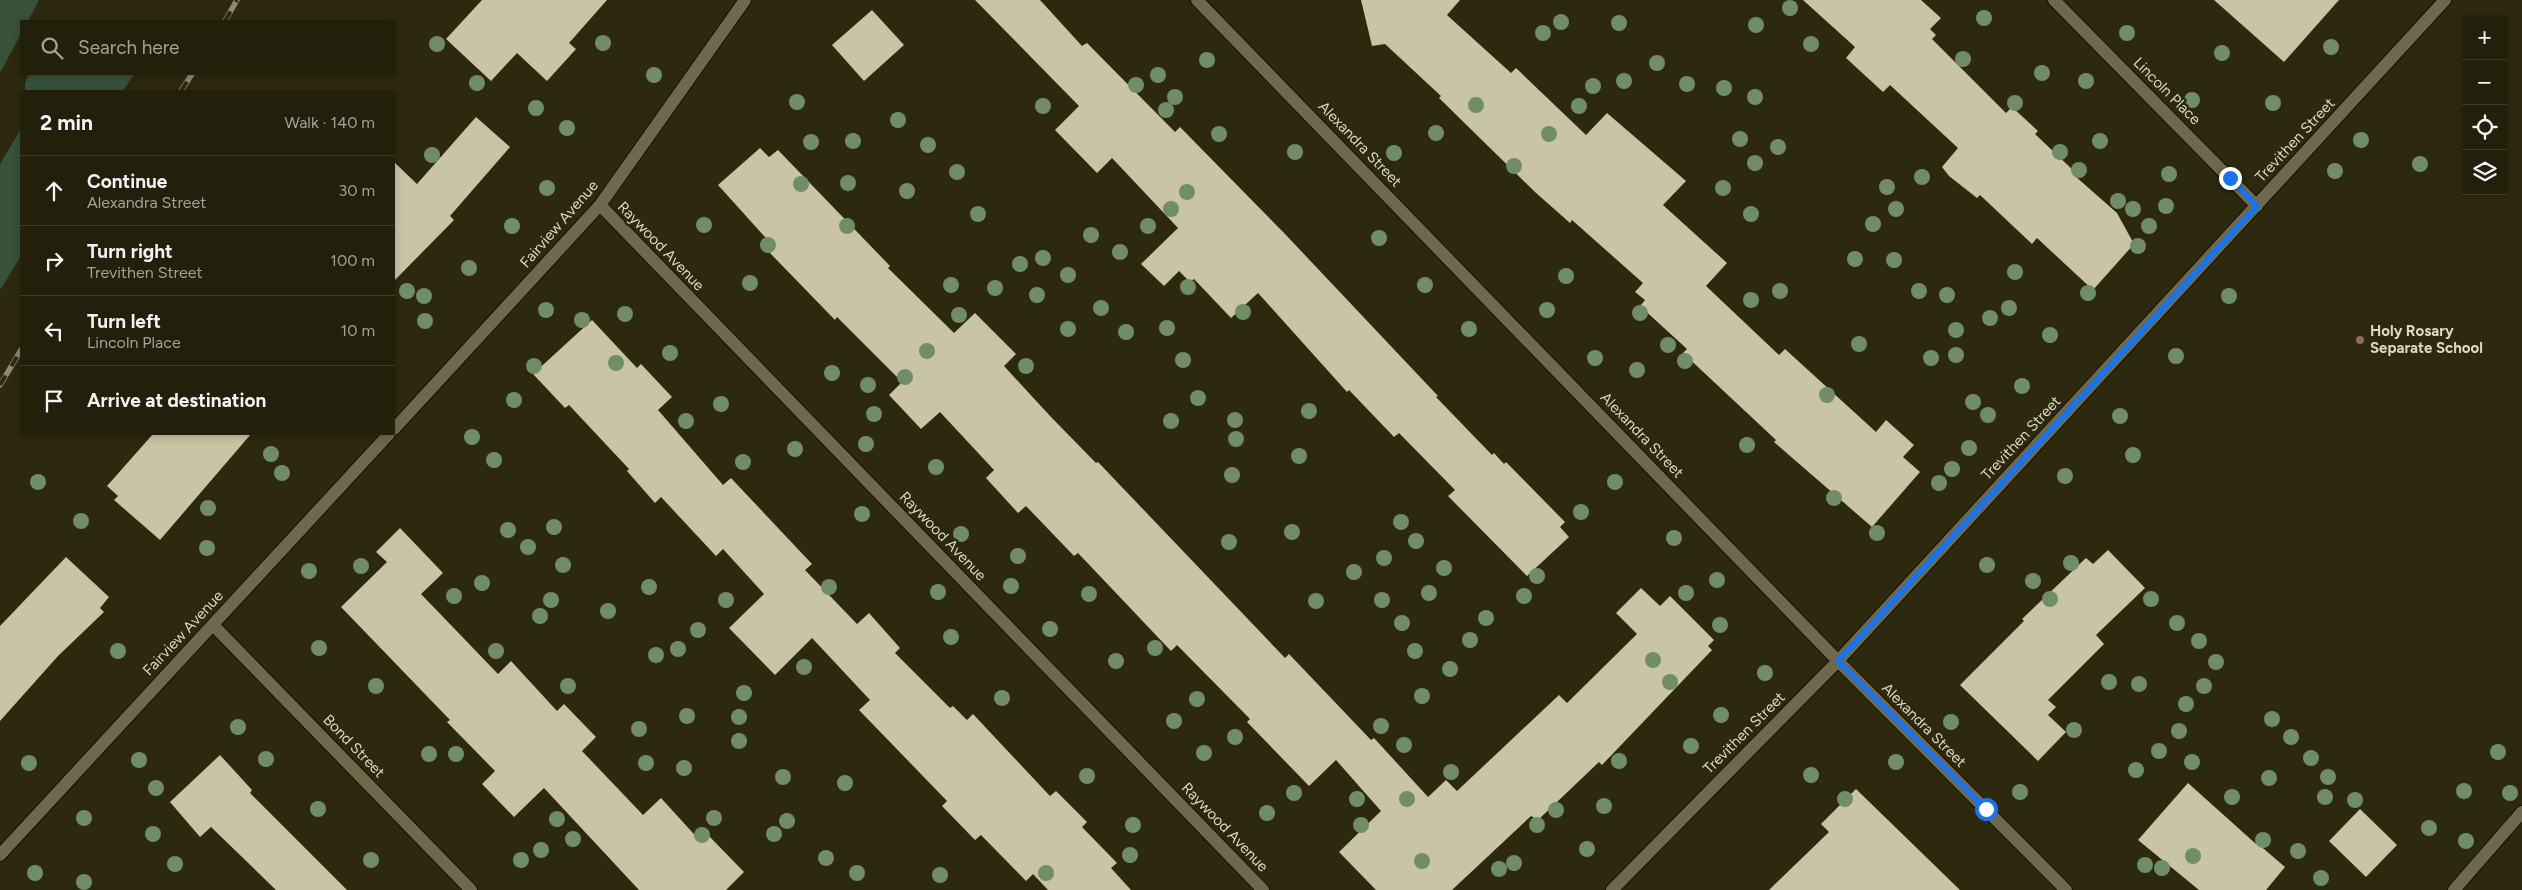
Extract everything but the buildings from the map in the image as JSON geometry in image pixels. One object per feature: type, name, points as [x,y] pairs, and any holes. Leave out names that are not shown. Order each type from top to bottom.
[{"type":"street","name":"Fairview Avenue","points":[[395,428],[600,205],[745,0]]},
{"type":"street","name":"Alexandra Street","points":[[1197,0],[1838,661],[2066,890]]},
{"type":"street","name":"Lincoln Place","points":[[2054,0],[2257,206]]},
{"type":"street","name":"Trevithen Street","points":[[1612,890],[1838,661],[2445,0]]},
{"type":"street","name":"Raywood Avenue","points":[[600,205],[1263,890]]},
{"type":"street","name":"Fairview Avenue","points":[[0,855],[388,435]]},
{"type":"street","name":"Bond Street","points":[[213,625],[471,890]]},
{"type":"street","points":[[2454,890],[2522,812]]},
{"type":"green space","points":[[0,0],[39,0],[29,20],[20,20],[20,36],[0,73]]},
{"type":"green space","points":[[29,75],[133,75],[124,90],[25,90],[25,83]]},
{"type":"green space","points":[[20,131],[20,258],[0,290],[0,164]]},
{"type":"railway","points":[[226,20],[237,0]]},
{"type":"railway","points":[[182,90],[191,75]]},
{"type":"railway","points":[[0,385],[20,352]]},
{"type":"place","name":"Holy Rosary Separate School","points":[[2360,340]]},
{"type":"route","points":[[1986,809],[1838,661],[2257,206],[2230,178]]}]
